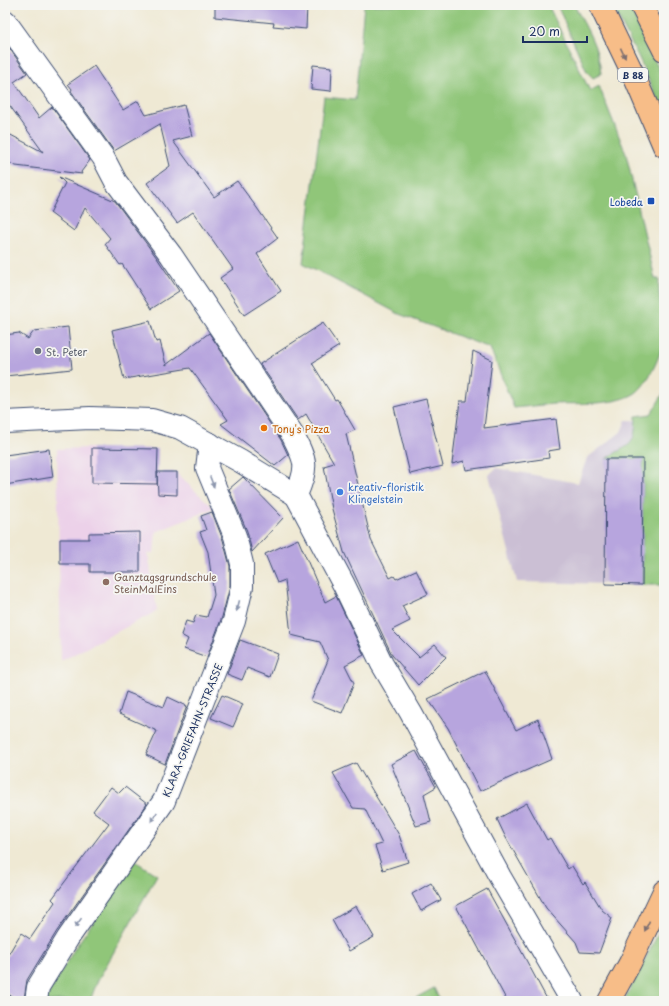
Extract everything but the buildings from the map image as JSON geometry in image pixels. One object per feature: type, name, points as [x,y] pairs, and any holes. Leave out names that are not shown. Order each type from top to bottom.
[{"type":"main road","name":"B 88","points":[[600,5],[635,78],[664,146]]},
{"type":"main road","points":[[641,5],[664,50]]},
{"type":"main road","points":[[609,1001],[630,963],[664,891]]},
{"type":"street","points":[[5,21],[102,157],[116,182],[170,255],[273,404],[304,459],[304,478],[296,495]]},
{"type":"street","points":[[5,422],[90,418],[152,420],[180,428],[296,495],[344,585],[382,664],[411,713],[500,877],[572,1001]]},
{"type":"street","name":"KLARA-GRIEFAHN-STRASSE","points":[[34,996],[68,938],[164,801],[234,621],[242,587],[242,564],[235,536],[207,468],[210,444]]},
{"type":"shaded area","points":[[626,420],[664,421],[664,585],[517,582],[489,475],[496,468],[578,483],[587,458],[621,432]]},
{"type":"shaded area","name":"Ganztagsgrundschule SteinMalEins","points":[[57,449],[158,449],[157,472],[177,472],[178,475],[214,508],[156,532],[154,553],[148,554],[157,611],[61,661]]},
{"type":"green space","points":[[364,5],[548,5],[590,91],[599,86],[626,154],[655,279],[659,279],[659,293],[664,329],[663,342],[654,368],[644,384],[634,394],[625,398],[605,402],[553,404],[514,408],[490,348],[399,314],[303,263],[324,97],[355,100]]},
{"type":"green space","points":[[557,5],[574,5],[595,47],[601,74],[593,78],[587,72]]},
{"type":"green space","points":[[612,5],[629,5],[664,80],[664,115],[639,58]]},
{"type":"green space","points":[[664,392],[664,585],[642,585],[643,459],[606,459],[630,444],[634,435],[636,416],[651,414]]},
{"type":"green space","points":[[135,861],[157,875],[97,982],[90,1001],[44,1001],[75,948]]},
{"type":"green space","points":[[664,922],[664,1001],[624,1001],[663,924]]},
{"type":"green space","points":[[434,988],[440,1001],[410,1001]]},
{"type":"place","name":"Lobeda","points":[[651,201]]},
{"type":"place","name":"St. Peter","points":[[38,351]]},
{"type":"place","name":"Tony's Pizza","points":[[264,428]]},
{"type":"place","name":"kreativ-floristik Klingelstein","points":[[340,492]]},
{"type":"place","name":"Ganztagsgrundschule SteinMalEins","points":[[106,582]]}]
